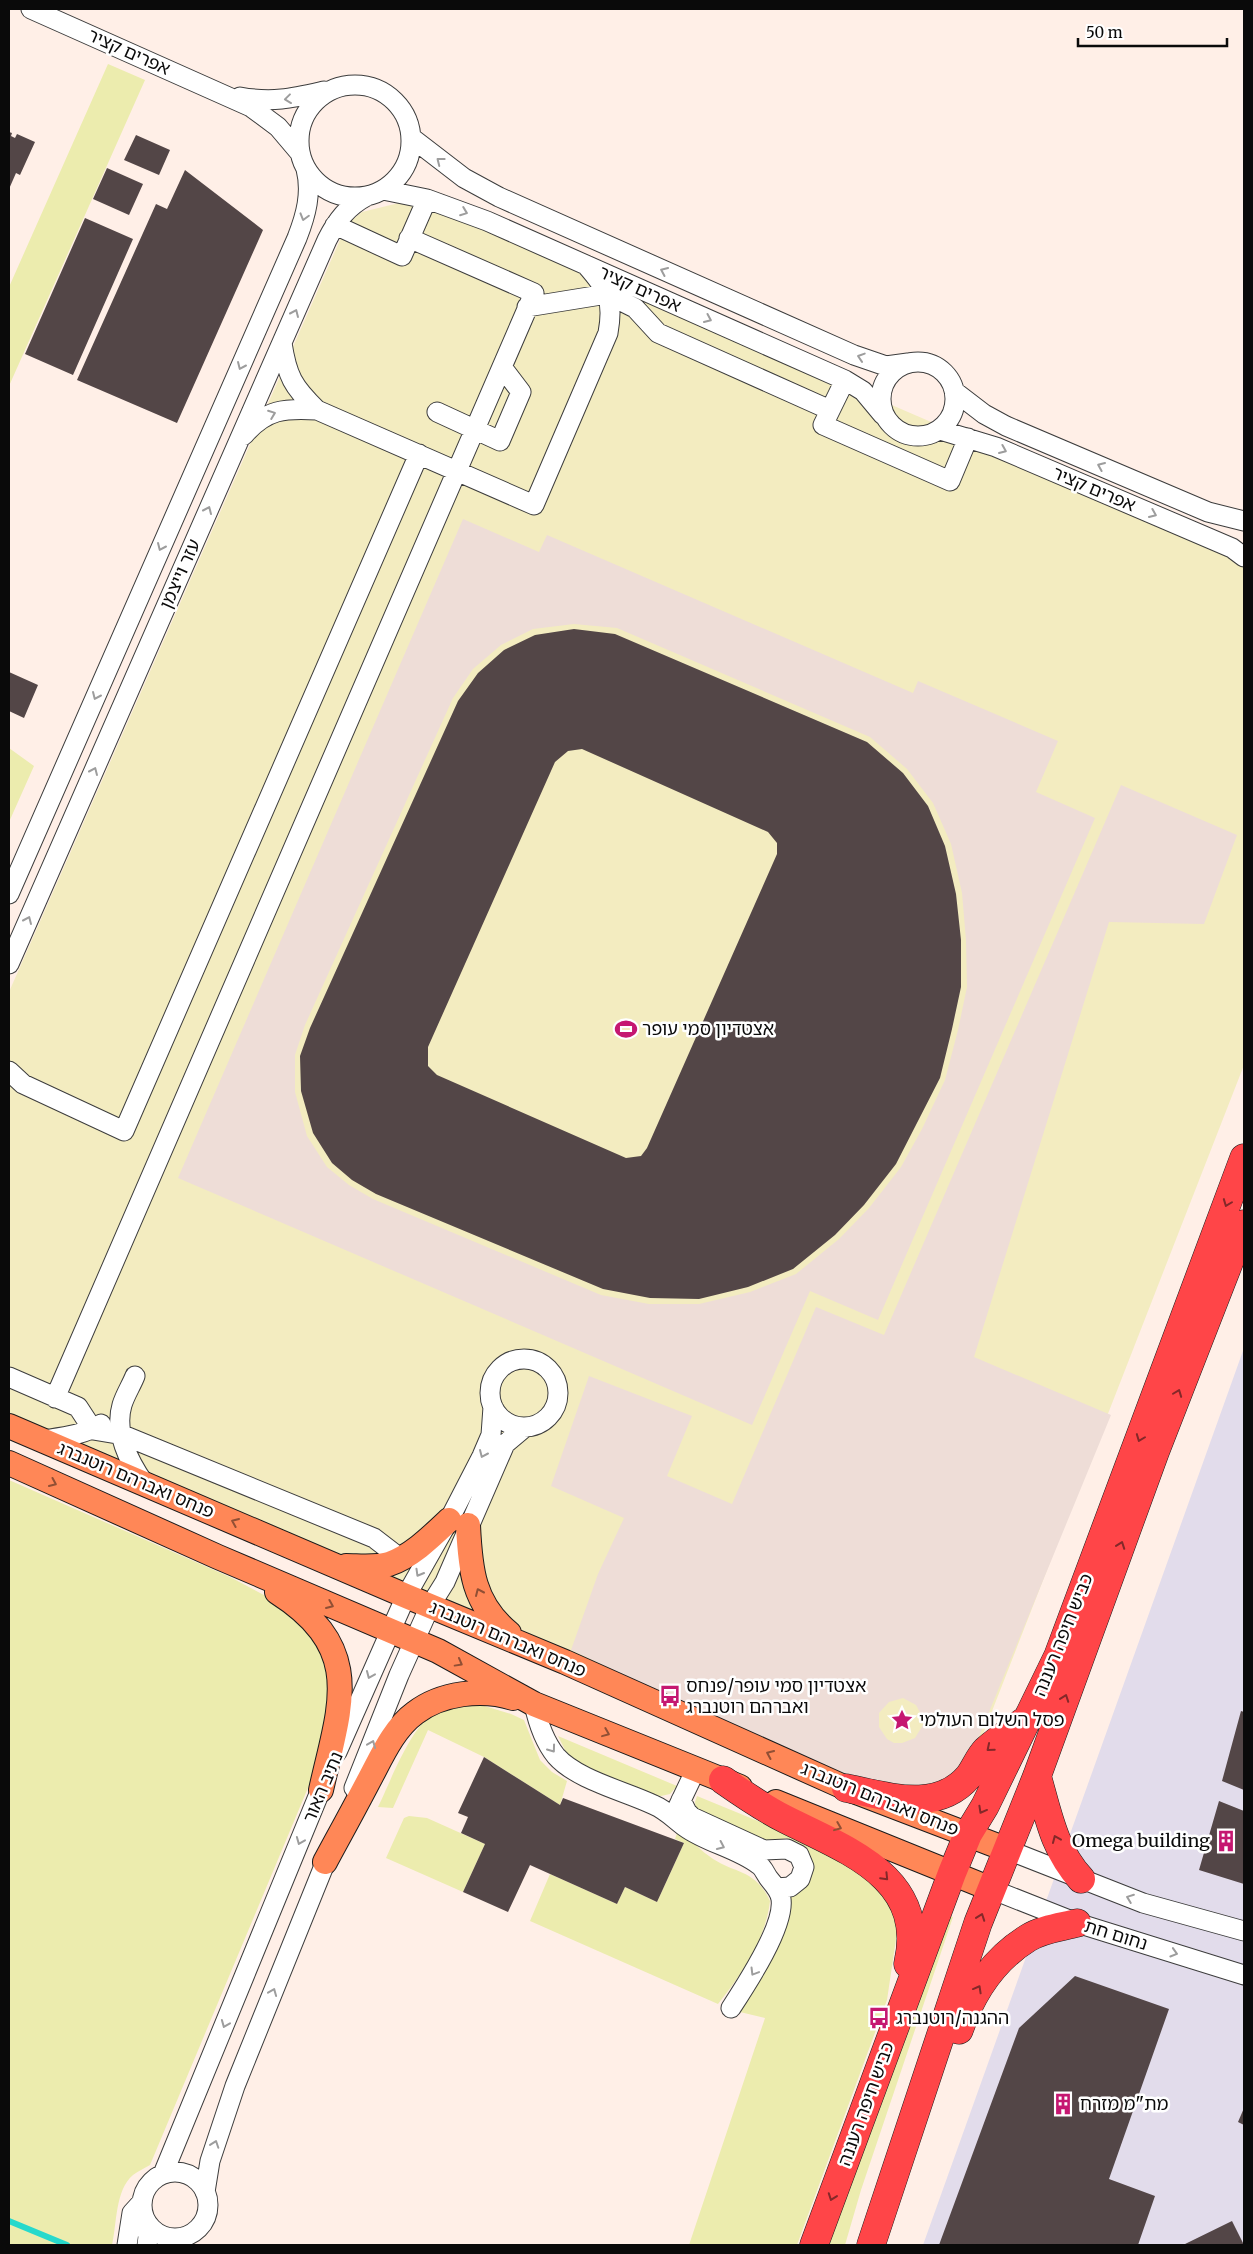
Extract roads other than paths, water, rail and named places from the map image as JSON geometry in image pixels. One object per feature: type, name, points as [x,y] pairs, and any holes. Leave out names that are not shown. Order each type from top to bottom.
[{"type":"highway","name":"כביש חיפה רעננה","points":[[814,2245],[968,1834],[985,1806],[1058,1656],[1244,1158]]},
{"type":"highway","name":"כביש חיפה רעננה","points":[[871,2245],[991,1889],[1036,1776],[1154,1452],[1244,1224]]},
{"type":"highway","points":[[846,1788],[906,1800],[923,1800],[944,1795],[968,1777],[985,1751],[1028,1718]]},
{"type":"highway","points":[[1036,1776],[1050,1824],[1067,1864],[1081,1880]]},
{"type":"highway","points":[[723,1780],[772,1812],[857,1856],[878,1870],[896,1889],[911,1925],[911,1951],[891,2036]]},
{"type":"highway","points":[[875,2245],[920,2142],[965,2012],[984,1978],[1004,1957],[1030,1937],[1077,1923]]},
{"type":"main road","name":"פנחס ואברהם רוטנברג","points":[[9,1426],[340,1566],[406,1596],[520,1642],[846,1788],[1008,1850]]},
{"type":"main road","name":"פנחס ואברהם רוטנברג","points":[[9,1463],[218,1557],[438,1652],[534,1704],[991,1889]]},
{"type":"main road","points":[[340,1566],[388,1564],[458,1523],[476,1586],[492,1617],[520,1642]]},
{"type":"main road","points":[[218,1557],[280,1594],[306,1614],[326,1636],[337,1660],[340,1683],[340,1707],[321,1790]]},
{"type":"main road","points":[[325,1862],[388,1745],[413,1714],[448,1697],[475,1694],[502,1694],[534,1704]]},
{"type":"street","name":"אפרים קציר","points":[[31,9],[226,94],[265,116],[284,132],[303,161]]},
{"type":"street","points":[[360,85],[369,86],[386,94],[404,113],[412,138],[407,164],[397,179],[375,193],[350,197],[332,192],[317,182],[303,161],[299,135],[303,118],[313,103],[335,88],[360,85]]},
{"type":"street","name":"אפרים קציר","points":[[226,94],[259,100],[279,100],[298,98],[335,88]]},
{"type":"street","name":"אפרים קציר","points":[[412,138],[464,178],[499,197],[854,355],[886,366],[908,363]]},
{"type":"street","name":"עזר וייצמן","points":[[9,894],[300,230],[309,194],[303,161]]},
{"type":"street","name":"אפרים קציר","points":[[375,193],[427,199],[487,221],[844,380],[863,391],[883,415]]},
{"type":"street","name":"עזר וייצמן","points":[[9,964],[335,225],[351,205],[375,193]]},
{"type":"street","points":[[335,225],[402,256],[427,199]]},
{"type":"street","points":[[55,1398],[534,293],[410,238]]},
{"type":"street","points":[[282,343],[286,367],[298,392],[317,410],[534,505],[608,333],[612,314],[607,294],[602,283],[586,265]]},
{"type":"street","points":[[528,307],[607,294],[635,308],[658,333],[830,410]]},
{"type":"street","points":[[608,333],[623,316],[635,308],[650,301],[666,300]]},
{"type":"street","points":[[921,362],[934,366],[949,379],[954,391],[955,404],[949,420],[940,430],[929,436],[916,437],[908,435],[891,426],[883,415],[880,402],[882,389],[887,378],[896,369],[908,363],[921,362]]},
{"type":"street","points":[[437,412],[500,441],[521,392],[502,367]]},
{"type":"street","points":[[844,380],[823,426],[950,480],[968,438]]},
{"type":"street","name":"אפרים קציר","points":[[954,391],[984,414],[1006,426],[1208,512],[1244,521]]},
{"type":"street","points":[[238,442],[255,422],[272,412],[290,409],[317,410]]},
{"type":"street","name":"אפרים קציר","points":[[940,430],[996,448],[1232,548],[1244,557]]},
{"type":"street","points":[[9,1071],[16,1084],[124,1131],[419,454]]},
{"type":"street","points":[[524,1359],[541,1364],[550,1371],[557,1382],[559,1395],[556,1406],[550,1416],[541,1424],[524,1428],[512,1426],[502,1419],[493,1407],[490,1396],[492,1383],[502,1368],[512,1362],[524,1359]]},
{"type":"street","points":[[93,1430],[111,1418],[122,1405],[135,1376]]},
{"type":"street","points":[[9,1377],[78,1407],[93,1430]]},
{"type":"street","points":[[122,1405],[120,1420],[130,1463],[144,1483]]},
{"type":"street","name":"נתיב האור","points":[[206,2192],[210,2161],[235,2086],[399,1674],[416,1642],[430,1606],[445,1582],[458,1523],[491,1435],[493,1407]]},
{"type":"street","name":"נתיב האור","points":[[163,2174],[321,1790],[374,1664],[392,1632],[406,1596],[458,1523],[505,1444],[524,1428]]},
{"type":"street","points":[[43,1440],[93,1430],[123,1435],[374,1538],[400,1558]]},
{"type":"street","points":[[534,1704],[538,1723],[546,1742],[557,1757],[572,1770],[656,1806],[677,1808],[687,1812],[692,1817],[764,1850],[787,1849],[798,1855],[804,1867],[800,1879],[790,1887],[776,1888]]},
{"type":"street","points":[[696,1769],[677,1808],[685,1827],[761,1866],[782,1900],[780,1916],[758,1966],[731,2008]]},
{"type":"street","points":[[1008,1850],[1143,1903],[1244,1931]]},
{"type":"street","name":"נחום חת","points":[[991,1889],[1077,1923],[1244,1975]]},
{"type":"street","points":[[138,2245],[141,2235],[139,2217],[148,2185],[163,2174],[173,2172],[192,2176],[206,2192],[208,2202],[207,2212],[194,2237],[184,2245]]},
{"type":"street","points":[[142,2202],[145,2219],[157,2232],[165,2236],[194,2237]]},
{"type":"street","points":[[127,2245],[132,2213],[142,2202]]},
{"type":"street","points":[[142,2202],[141,2212],[147,2226],[147,2245]]},
{"type":"street","points":[[171,2245],[191,2235],[194,2237]]},
{"type":"waterway","points":[[9,2221],[67,2245]]},
{"type":"place","name":"אצטדיון סמי עופר","points":[[626,1029]]},
{"type":"place","name":"אצטדיון סמי עופר/פנחס ואברהם רוטנברג","points":[[670,1696]]},
{"type":"place","name":"פסל השלום העולמי","points":[[902,1720]]},
{"type":"place","name":"Omega building","points":[[1226,1841]]},
{"type":"place","name":"ההגנה/רוטנברג","points":[[879,2018]]},
{"type":"place","name":"מת\"מ מזרח","points":[[1063,2104]]}]
